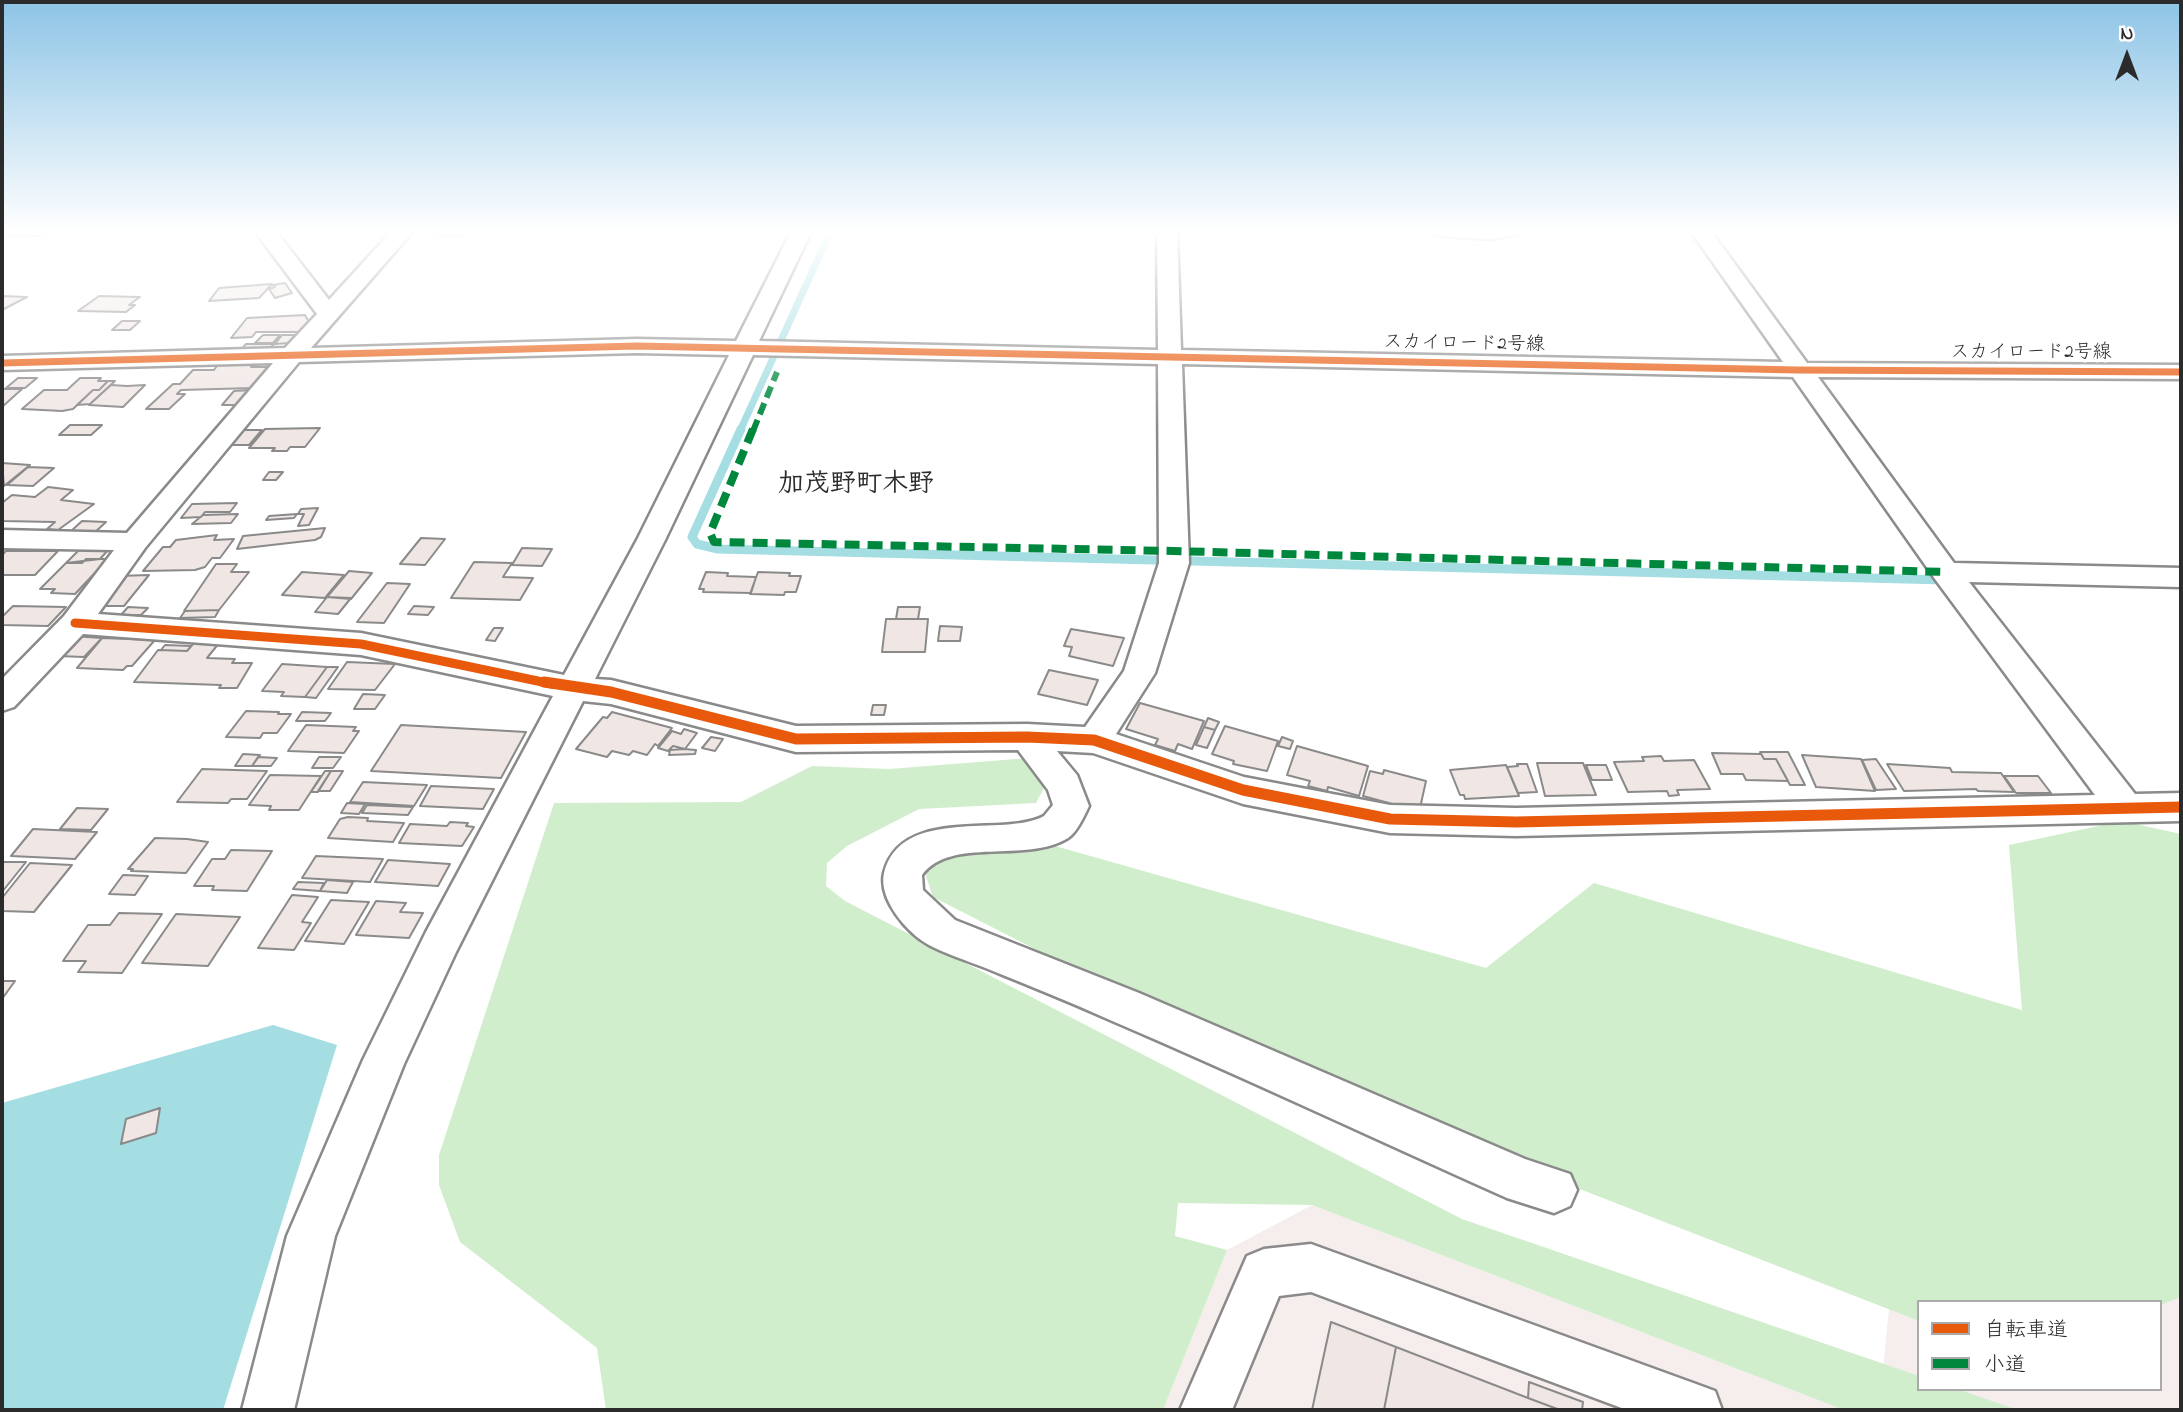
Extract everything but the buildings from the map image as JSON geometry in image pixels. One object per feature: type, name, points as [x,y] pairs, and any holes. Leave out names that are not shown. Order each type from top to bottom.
[{"type":"street","points":[[314,296],[329,315]]},
{"type":"street","points":[[2,699],[75,623],[135,542],[292,355],[346,296]]},
{"type":"street","points":[[268,1410],[311,1236],[384,1060],[440,944],[757,348],[777,296]]},
{"type":"street","points":[[1094,740],[1139,673],[1175,560],[1169,296]]},
{"type":"street","points":[[1746,296],[1949,578],[2126,809]]},
{"type":"street","name":"スカイロード2号線","points":[[2,363],[521,349],[792,348],[1798,370],[2181,372]]},
{"type":"street","points":[[2,539],[135,542]]},
{"type":"street","points":[[1949,578],[2181,577]]},
{"type":"street","points":[[75,623],[361,644],[575,689],[611,692],[796,739],[1027,737],[1094,740],[1243,790],[1390,819],[1516,822],[2181,807]]},
{"type":"street","points":[[1027,737],[1064,785],[1071,806],[1057,827],[1032,835],[977,837],[916,853],[903,872],[904,897],[941,932],[1124,1006],[1523,1182],[1554,1190]]},
{"type":"street","points":[[1206,1410],[1265,1273],[1311,1268],[1696,1410]]},
{"type":"shaded area","points":[[2181,1048],[2181,1410],[1879,1410],[1890,1299]]},
{"type":"shaded area","points":[[1312,1205],[1844,1410],[1163,1410],[1227,1250]]},
{"type":"green space","points":[[1029,758],[1045,786],[1036,803],[919,809],[847,846],[827,863],[826,886],[845,901],[1462,1219],[1917,1375],[1917,1391],[1963,1391],[2018,1410],[1844,1410],[1312,1205],[1178,1203],[1175,1236],[1227,1250],[1163,1410],[606,1410],[597,1348],[460,1242],[439,1185],[439,1155],[554,803],[741,802],[812,766],[889,769]]},
{"type":"green space","points":[[2122,821],[2181,834],[2181,1297],[2162,1304],[2162,1300],[1917,1300],[1917,1320],[1266,1067],[933,897],[926,876],[936,854],[1048,844],[1486,968],[1594,883],[2022,1010],[2009,845]]},
{"type":"water","points":[[273,1025],[337,1045],[223,1410],[2,1410],[2,1103]]},
{"type":"waterway","points":[[740,431],[801,296]]},
{"type":"waterway","points":[[741,429],[692,537],[697,544],[718,549],[1946,580]]},
{"type":"marked path","points":[[777,372],[710,533],[714,542],[1173,551],[1945,572]]},
{"type":"cycle path","points":[[2,363],[637,346],[1798,370],[2181,372]]},
{"type":"cycle path","points":[[75,623],[361,644],[575,689],[611,692],[796,739],[1027,737],[1094,740],[1243,790],[1390,819],[1516,822],[2181,807]]},
{"type":"district","name":"加茂野町木野","points":[[856,487]]}]
